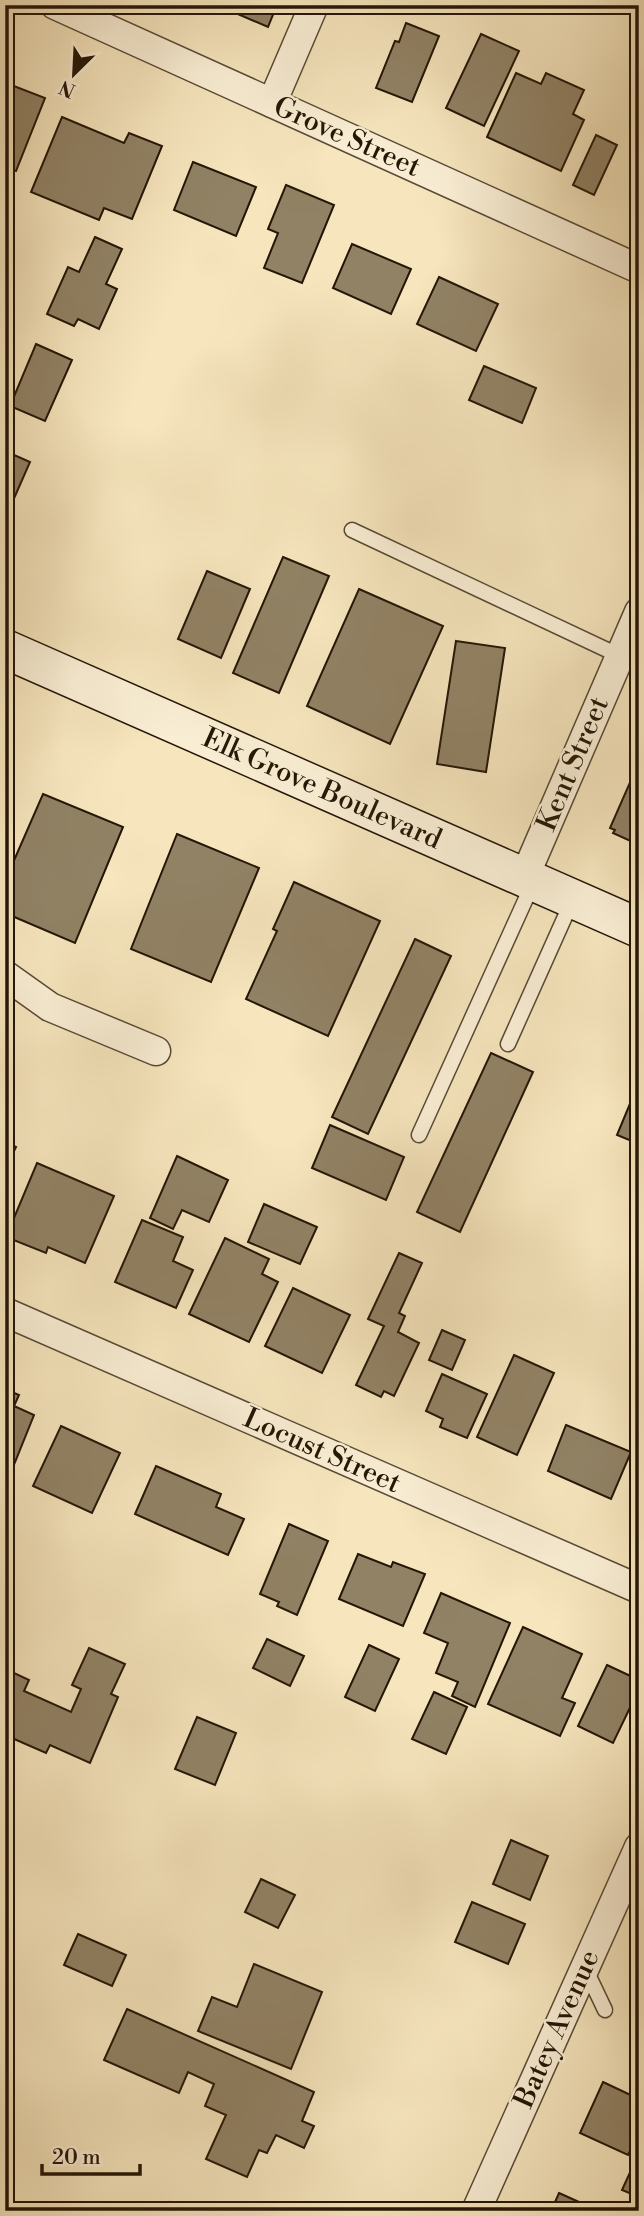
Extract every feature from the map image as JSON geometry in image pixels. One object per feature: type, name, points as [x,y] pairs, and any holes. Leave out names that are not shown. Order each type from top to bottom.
[{"type":"main road","name":"Elk Grove Boulevard","points":[[5,649],[639,929]]},
{"type":"street","points":[[272,103],[314,5]]},
{"type":"street","name":"Grove Street","points":[[60,6],[639,269]]},
{"type":"street","name":"Kent Street","points":[[529,880],[639,612]]},
{"type":"street","points":[[5,975],[50,1007],[156,1051]]},
{"type":"street","name":"Locust Street","points":[[8,1317],[639,1589]]},
{"type":"street","name":"Batey Avenue","points":[[476,2211],[639,1847]]},
{"type":"lane","points":[[352,530],[620,656]]},
{"type":"lane","points":[[419,1135],[529,880]]},
{"type":"lane","points":[[508,1044],[573,900]]},
{"type":"lane","points":[[584,1968],[605,2010]]},
{"type":"building","points":[[217,5],[277,5],[268,27]]},
{"type":"building","points":[[406,23],[439,36],[412,102],[376,88],[395,41],[399,42]]},
{"type":"building","points":[[481,34],[519,51],[484,126],[446,108]]},
{"type":"building","points":[[516,73],[541,84],[546,73],[584,90],[573,114],[584,120],[561,171],[487,137]]},
{"type":"building","points":[[6,83],[45,98],[16,171],[5,167]]},
{"type":"building","points":[[62,117],[124,143],[129,133],[162,146],[132,219],[104,208],[99,220],[31,192]]},
{"type":"building","points":[[596,135],[617,145],[594,195],[573,185]]},
{"type":"building","points":[[193,162],[256,187],[236,236],[174,210]]},
{"type":"building","points":[[286,185],[334,205],[302,283],[264,268],[278,233],[268,229]]},
{"type":"building","points":[[95,237],[122,249],[106,284],[117,289],[99,329],[78,319],[74,326],[47,314],[68,267],[79,272]]},
{"type":"building","points":[[352,244],[411,269],[391,314],[333,288]]},
{"type":"building","points":[[439,277],[498,304],[476,351],[417,324]]},
{"type":"building","points":[[36,344],[72,360],[45,421],[10,406]]},
{"type":"building","points":[[484,366],[536,388],[522,423],[469,400]]},
{"type":"building","points":[[5,451],[30,462],[5,519]]},
{"type":"building","points":[[283,557],[329,576],[279,693],[233,673]]},
{"type":"building","points":[[207,571],[250,589],[221,658],[178,639]]},
{"type":"building","points":[[359,589],[443,626],[390,744],[307,706]]},
{"type":"building","points":[[456,641],[505,648],[486,772],[437,764]]},
{"type":"building","points":[[635,771],[639,773],[637,844],[613,833],[615,830],[610,828]]},
{"type":"building","points":[[43,794],[123,827],[75,943],[5,913],[5,881]]},
{"type":"building","points":[[177,834],[259,868],[211,982],[131,949]]},
{"type":"building","points":[[294,882],[380,921],[328,1036],[246,999],[277,931],[273,929]]},
{"type":"building","points":[[415,939],[451,956],[368,1134],[332,1117]]},
{"type":"building","points":[[491,1053],[533,1072],[460,1232],[417,1212]]},
{"type":"building","points":[[639,1082],[639,1144],[617,1135]]},
{"type":"building","points":[[330,1125],[404,1157],[386,1200],[312,1168]]},
{"type":"building","points":[[5,1142],[16,1147],[5,1170]]},
{"type":"building","points":[[177,1156],[228,1180],[209,1222],[182,1210],[173,1229],[150,1218]]},
{"type":"building","points":[[37,1163],[114,1196],[85,1263],[48,1247],[46,1253],[6,1237]]},
{"type":"building","points":[[264,1204],[317,1227],[300,1264],[248,1242]]},
{"type":"building","points":[[142,1220],[183,1237],[173,1261],[193,1270],[176,1308],[115,1282]]},
{"type":"building","points":[[225,1238],[269,1259],[262,1274],[278,1282],[249,1342],[189,1314]]},
{"type":"building","points":[[399,1253],[422,1263],[399,1313],[405,1316],[398,1332],[419,1343],[394,1396],[384,1391],[381,1397],[356,1385],[384,1326],[368,1319]]},
{"type":"building","points":[[293,1288],[350,1315],[322,1373],[265,1346]]},
{"type":"building","points":[[442,1330],[465,1340],[452,1370],[429,1360]]},
{"type":"building","points":[[514,1355],[554,1373],[517,1455],[477,1437]]},
{"type":"building","points":[[442,1374],[487,1394],[467,1438],[440,1427],[443,1419],[426,1411]]},
{"type":"building","points":[[5,1389],[19,1395],[14,1406],[34,1415],[9,1477],[5,1475]]},
{"type":"building","points":[[566,1425],[631,1452],[611,1499],[548,1471]]},
{"type":"building","points":[[61,1426],[120,1453],[92,1513],[33,1486]]},
{"type":"building","points":[[156,1466],[221,1494],[216,1507],[244,1519],[228,1555],[135,1514]]},
{"type":"building","points":[[289,1524],[328,1541],[297,1615],[277,1606],[279,1602],[260,1594]]},
{"type":"building","points":[[358,1554],[391,1567],[393,1562],[425,1574],[403,1626],[339,1599]]},
{"type":"building","points":[[441,1593],[510,1623],[475,1707],[452,1696],[458,1682],[436,1673],[448,1643],[424,1633]]},
{"type":"building","points":[[523,1627],[582,1654],[562,1698],[575,1703],[560,1736],[488,1704]]},
{"type":"building","points":[[267,1639],[304,1656],[290,1686],[253,1668]]},
{"type":"building","points":[[369,1645],[399,1659],[375,1711],[345,1697]]},
{"type":"building","points":[[89,1648],[125,1664],[111,1694],[118,1697],[90,1763],[50,1745],[46,1753],[5,1735],[5,1682],[10,1671],[29,1680],[24,1691],[71,1712],[81,1689],[72,1685]]},
{"type":"building","points":[[607,1665],[639,1680],[639,1689],[613,1743],[578,1726]]},
{"type":"building","points":[[434,1692],[467,1707],[446,1754],[412,1739]]},
{"type":"building","points":[[197,1717],[236,1733],[215,1785],[175,1769]]},
{"type":"building","points":[[511,1840],[548,1856],[530,1900],[493,1884]]},
{"type":"building","points":[[261,1879],[295,1895],[278,1928],[245,1912]]},
{"type":"building","points":[[472,1902],[525,1924],[508,1964],[455,1942]]},
{"type":"building","points":[[78,1934],[126,1955],[112,1986],[64,1965]]},
{"type":"building","points":[[254,1964],[322,1992],[291,2069],[198,2031],[212,1997],[237,2007]]},
{"type":"building","points":[[127,2009],[314,2092],[302,2121],[314,2126],[304,2148],[276,2135],[267,2153],[259,2150],[247,2177],[206,2159],[226,2115],[205,2106],[214,2084],[188,2072],[179,2093],[104,2060]]},
{"type":"building","points":[[603,2082],[639,2099],[639,2133],[628,2155],[580,2133]]},
{"type":"building","points":[[632,2168],[639,2171],[639,2197],[622,2190]]},
{"type":"building","points":[[559,2193],[599,2211],[551,2211]]},
{"type":"building","points":[[170,2202],[191,2211],[166,2211]]}]
